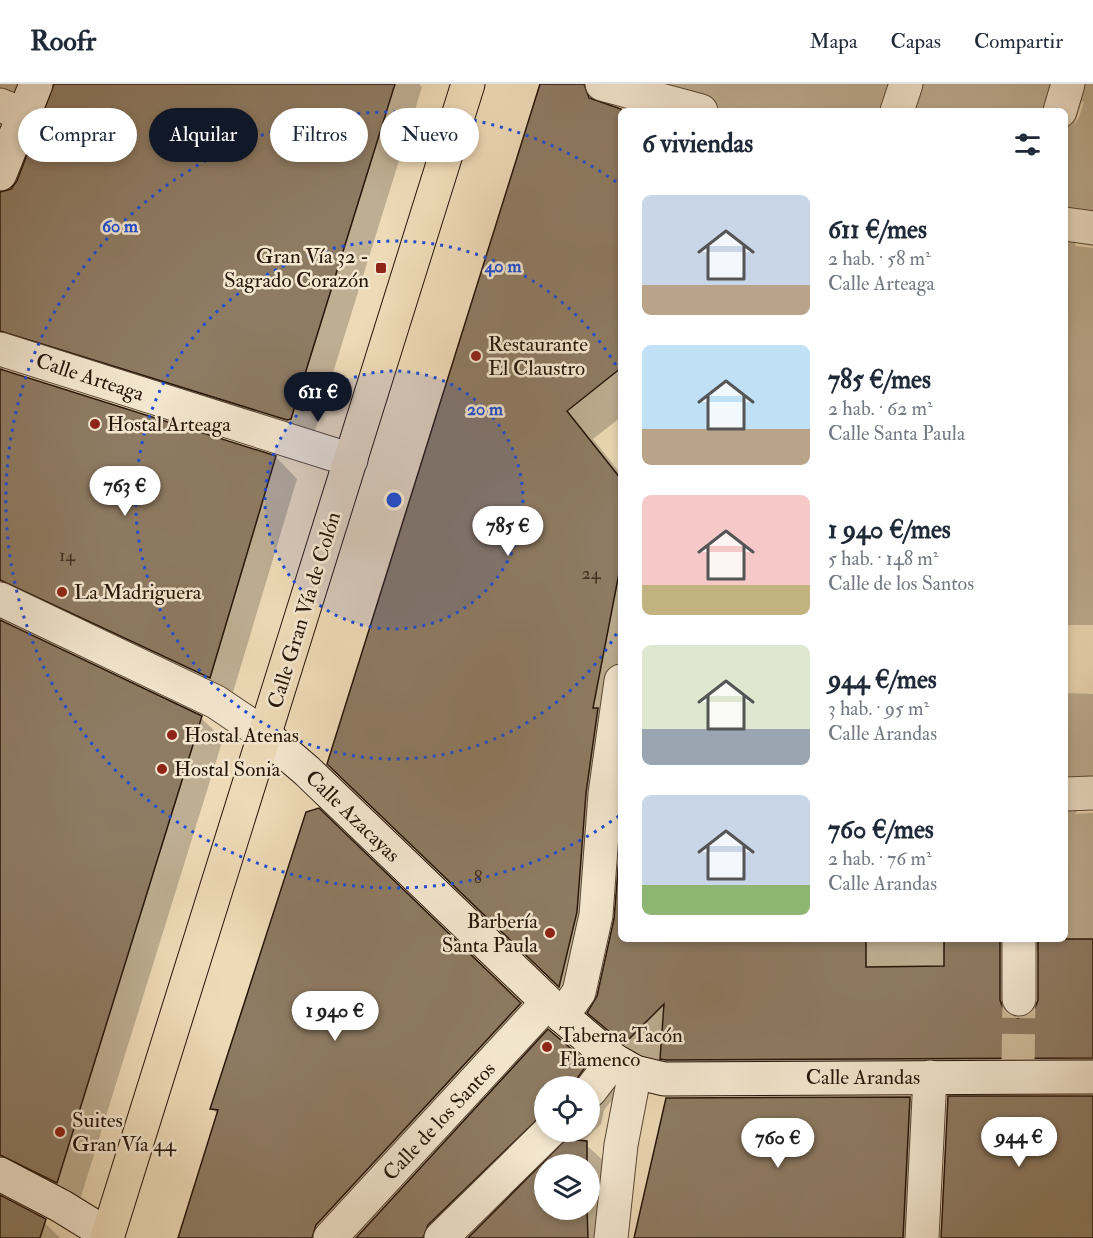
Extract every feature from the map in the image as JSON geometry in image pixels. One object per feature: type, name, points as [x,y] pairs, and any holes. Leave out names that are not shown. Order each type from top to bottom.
[{"type":"main road","name":"Calle Gran Vía de Colón","points":[[107,1237],[468,84]]},
{"type":"street","points":[[0,174],[36,84]]},
{"type":"street","points":[[602,84],[690,108]]},
{"type":"street","points":[[898,108],[906,84]]},
{"type":"street","points":[[1061,108],[1068,84]]},
{"type":"street","points":[[1068,224],[1093,228]]},
{"type":"street","name":"Calle Arteaga","points":[[0,349],[351,460]]},
{"type":"street","name":"Calle Azacayas","points":[[0,598],[216,702],[265,735],[307,771],[555,1010],[624,1066]]},
{"type":"street","name":"Calle de los Santos","points":[[330,1238],[555,1010],[579,992],[596,915],[613,796],[618,724]]},
{"type":"street","points":[[1068,794],[1093,793]]},
{"type":"street","points":[[1019,942],[1019,999]]},
{"type":"street","points":[[600,1084],[624,1066]]},
{"type":"street","points":[[611,1238],[621,1145],[624,1066]]},
{"type":"street","name":"Calle Arandas","points":[[624,1066],[664,1079],[1093,1077]]},
{"type":"street","points":[[922,1238],[930,1077]]},
{"type":"street","points":[[441,1238],[539,1142]]},
{"type":"street","points":[[0,1174],[61,1206],[107,1237]]},
{"type":"building","points":[[54,84],[395,84],[388,108],[380,108],[380,132],[291,419],[287,420],[0,331],[0,192],[11,189],[17,181],[24,162],[137,162],[137,108],[45,108]]},
{"type":"building","points":[[540,84],[584,84],[589,98],[618,108],[618,370],[567,411],[618,475],[618,579],[593,708],[598,708],[586,793],[577,912],[559,987],[327,764]]},
{"type":"building","points":[[0,369],[276,456],[210,678],[0,580]]},
{"type":"building","points":[[0,620],[202,716],[57,1183],[0,1155]]},
{"type":"building","points":[[319,808],[521,1003],[316,1225],[312,1238],[178,1238],[218,1110],[210,1109],[306,812]]},
{"type":"building","points":[[618,869],[618,942],[866,942],[866,967],[944,966],[944,942],[1000,942],[1000,1000],[1009,1015],[1018,1018],[1029,1015],[1038,1000],[1038,942],[1093,939],[1093,1058],[660,1059],[664,1004],[624,1044],[587,1013],[597,996],[614,919]]},
{"type":"building","points":[[548,1029],[588,1063],[579,1076],[534,1076],[534,1123],[428,1225],[423,1238],[356,1238]]},
{"type":"building","points":[[948,1096],[1093,1096],[1093,1238],[941,1238]]},
{"type":"building","points":[[910,1097],[903,1238],[634,1238],[666,1098]]},
{"type":"building","points":[[563,1142],[587,1142],[587,1154],[551,1154]]},
{"type":"building","points":[[534,1171],[534,1220],[587,1220],[588,1238],[468,1238]]},
{"type":"building","points":[[0,1195],[46,1219],[40,1238],[0,1238]]},
{"type":"tunnel","points":[[1018,1067],[1019,999]]},
{"type":"place","name":"Gran Vía 32 - Sagrado Corazón","points":[[381,268]]},
{"type":"place","name":"Restaurante El Claustro","points":[[476,356]]},
{"type":"place","name":"Hostal Arteaga","points":[[95,424]]},
{"type":"place","name":"La Madriguera","points":[[62,592]]},
{"type":"place","name":"Hostal Atenas","points":[[172,735]]},
{"type":"place","name":"Hostal Sonia","points":[[162,769]]},
{"type":"place","name":"Barbería Santa Paula","points":[[550,933]]},
{"type":"place","name":"Taberna Tacón Flamenco","points":[[547,1047]]},
{"type":"place","name":"Suites Gran Vía 44","points":[[60,1132]]}]
